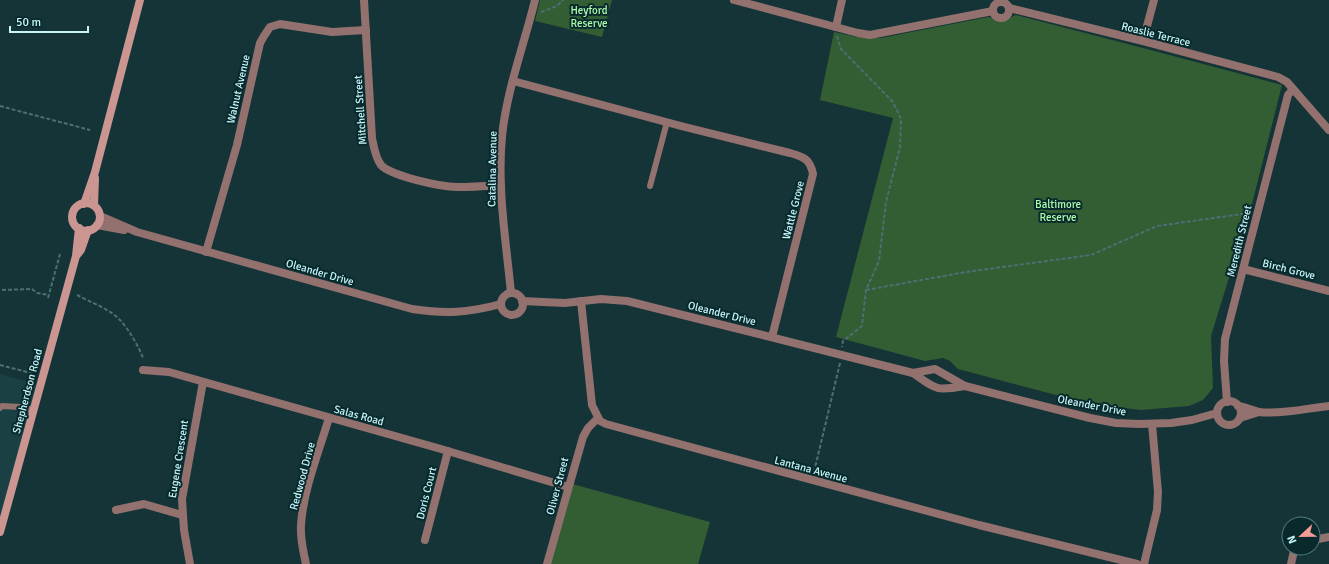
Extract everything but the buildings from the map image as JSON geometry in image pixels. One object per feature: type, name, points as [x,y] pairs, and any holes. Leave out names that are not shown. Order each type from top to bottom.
[{"type":"street","points":[[84,204],[95,172],[140,0]]},
{"type":"street","name":"Mitchell Street","points":[[364,0],[372,138],[376,156],[382,166],[394,173],[430,183],[456,187],[501,185]]},
{"type":"street","name":"Catalina Avenue","points":[[511,293],[501,185],[502,136],[513,81],[535,0]]},
{"type":"street","points":[[734,0],[870,35],[993,11]]},
{"type":"street","points":[[836,27],[842,0]]},
{"type":"street","points":[[1143,41],[1154,0]]},
{"type":"street","points":[[1000,1],[1005,3],[1009,8],[1007,15],[1002,18],[996,16],[993,11],[994,5],[1000,1]]},
{"type":"street","name":"Roaslie Terrace","points":[[1009,8],[1143,41],[1278,77],[1288,82],[1329,130]]},
{"type":"street","name":"Walnut Avenue","points":[[206,252],[237,145],[260,43],[267,30],[270,27],[280,24],[332,32],[366,30]]},
{"type":"street","name":"Wattle Grove","points":[[513,81],[802,156],[810,164],[813,174],[772,337]]},
{"type":"street","name":"Meredith Street","points":[[1227,402],[1224,361],[1225,339],[1288,95],[1293,89]]},
{"type":"street","points":[[94,206],[95,172]]},
{"type":"street","points":[[84,204],[94,206],[99,212],[99,222],[91,230],[84,229],[74,222],[73,213],[76,208],[84,204]]},
{"type":"street","name":"Oleander Drive","points":[[100,216],[136,232]]},
{"type":"street","name":"Oleander Drive","points":[[97,225],[136,232],[412,309],[434,313],[454,313],[477,310],[501,304]]},
{"type":"street","name":"Shepherdson Road","points":[[0,532],[2,519],[76,256],[81,250],[84,229]]},
{"type":"street","name":"Birch Grove","points":[[1243,269],[1329,291]]},
{"type":"street","points":[[511,293],[518,295],[522,301],[521,310],[514,314],[506,313],[501,304],[503,298],[511,293]]},
{"type":"street","name":"Oleander Drive","points":[[522,301],[564,303],[601,299],[627,301],[913,373],[938,389],[944,390],[965,386]]},
{"type":"street","points":[[581,301],[590,394],[592,405],[598,418]]},
{"type":"street","name":"Oleander Drive","points":[[913,373],[935,369],[965,386],[1090,418],[1116,423],[1171,424],[1217,413]]},
{"type":"street","name":"Salas Road","points":[[143,370],[169,372],[448,451],[568,487]]},
{"type":"street","name":"Eugene Crescent","points":[[190,564],[182,514],[182,499],[203,382]]},
{"type":"street","points":[[1259,412],[1238,406],[1233,402],[1227,402],[1220,405],[1217,413],[1218,418],[1224,424],[1233,424],[1240,418],[1259,412],[1276,412],[1329,406]]},
{"type":"street","points":[[1238,406],[1240,418]]},
{"type":"street","name":"Redwood Drive","points":[[306,564],[301,539],[304,503],[329,418]]},
{"type":"street","name":"Lantana Avenue","points":[[598,418],[606,424],[622,429],[979,525],[1137,564]]},
{"type":"street","name":"Oliver Street","points":[[547,564],[583,437],[588,428],[598,418]]},
{"type":"street","points":[[1144,564],[1157,510],[1158,492],[1152,424]]},
{"type":"street","name":"Doris Court","points":[[425,540],[448,451]]},
{"type":"street","points":[[116,510],[144,504],[182,514]]},
{"type":"lane","points":[[650,186],[667,122]]},
{"type":"lane","points":[[0,408],[2,406],[10,406],[33,410]]},
{"type":"path","points":[[542,12],[557,6],[563,0]]},
{"type":"path","points":[[812,480],[842,355],[842,341],[862,326],[866,290],[878,261],[886,202],[900,147],[901,119],[893,102],[841,49],[836,27]]},
{"type":"path","points":[[0,106],[90,130]]},
{"type":"path","points":[[866,290],[966,272],[1091,255],[1157,226],[1258,211]]},
{"type":"path","points":[[2,290],[32,289],[37,293],[49,297],[60,254]]},
{"type":"path","points":[[77,295],[101,306],[120,319],[140,350],[143,358]]},
{"type":"path","points":[[0,365],[42,376]]},
{"type":"shaded area","points":[[0,374],[40,385],[0,532]]},
{"type":"green space","name":"Heyford Reserve","points":[[540,0],[612,0],[602,37],[535,21]]},
{"type":"green space","name":"Baltimore Reserve","points":[[1016,15],[1282,85],[1253,200],[1211,336],[1213,388],[1203,400],[1189,406],[1141,410],[1107,406],[1056,395],[958,369],[950,361],[943,358],[925,361],[836,337],[893,118],[820,100],[834,32],[857,37],[881,38],[988,17],[1002,21]]},
{"type":"green space","points":[[569,483],[710,522],[698,564],[547,564]]}]
